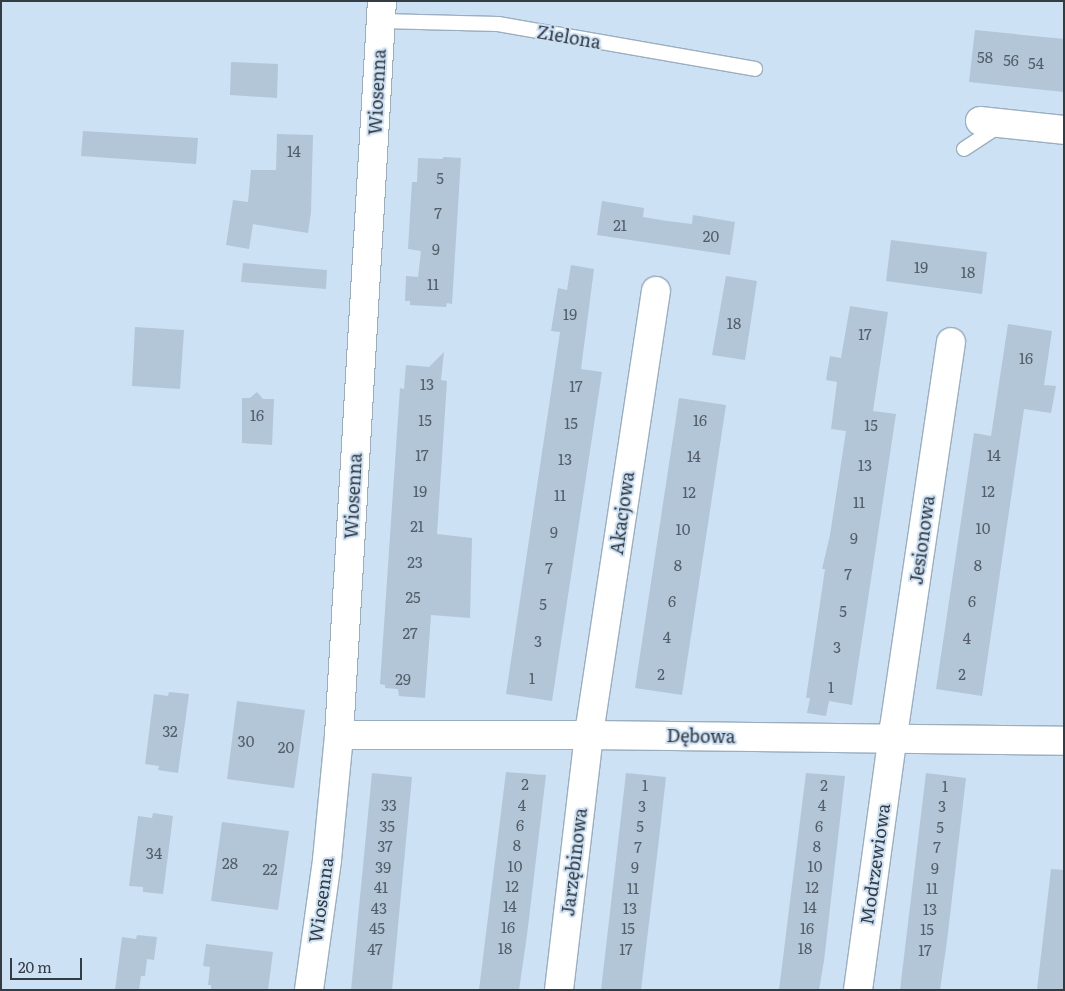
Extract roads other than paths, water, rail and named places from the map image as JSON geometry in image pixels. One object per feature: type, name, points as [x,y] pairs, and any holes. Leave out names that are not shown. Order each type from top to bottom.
[{"type":"street","name":"Wiosenna","points":[[309,990],[327,860],[339,735],[382,11]]},
{"type":"street","points":[[992,122],[1064,130]]},
{"type":"street","name":"Akacjowa","points":[[589,735],[656,290]]},
{"type":"street","name":"Jesionowa","points":[[892,739],[951,342]]},
{"type":"street","name":"Dębowa","points":[[339,735],[589,735],[1064,741]]},
{"type":"street","name":"Jarzębinowa","points":[[559,990],[589,735]]},
{"type":"street","name":"Modrzewiowa","points":[[858,990],[892,739]]},
{"type":"lane","name":"Zielona","points":[[382,11],[498,24],[755,69]]},
{"type":"lane","points":[[964,149],[992,122]]}]
